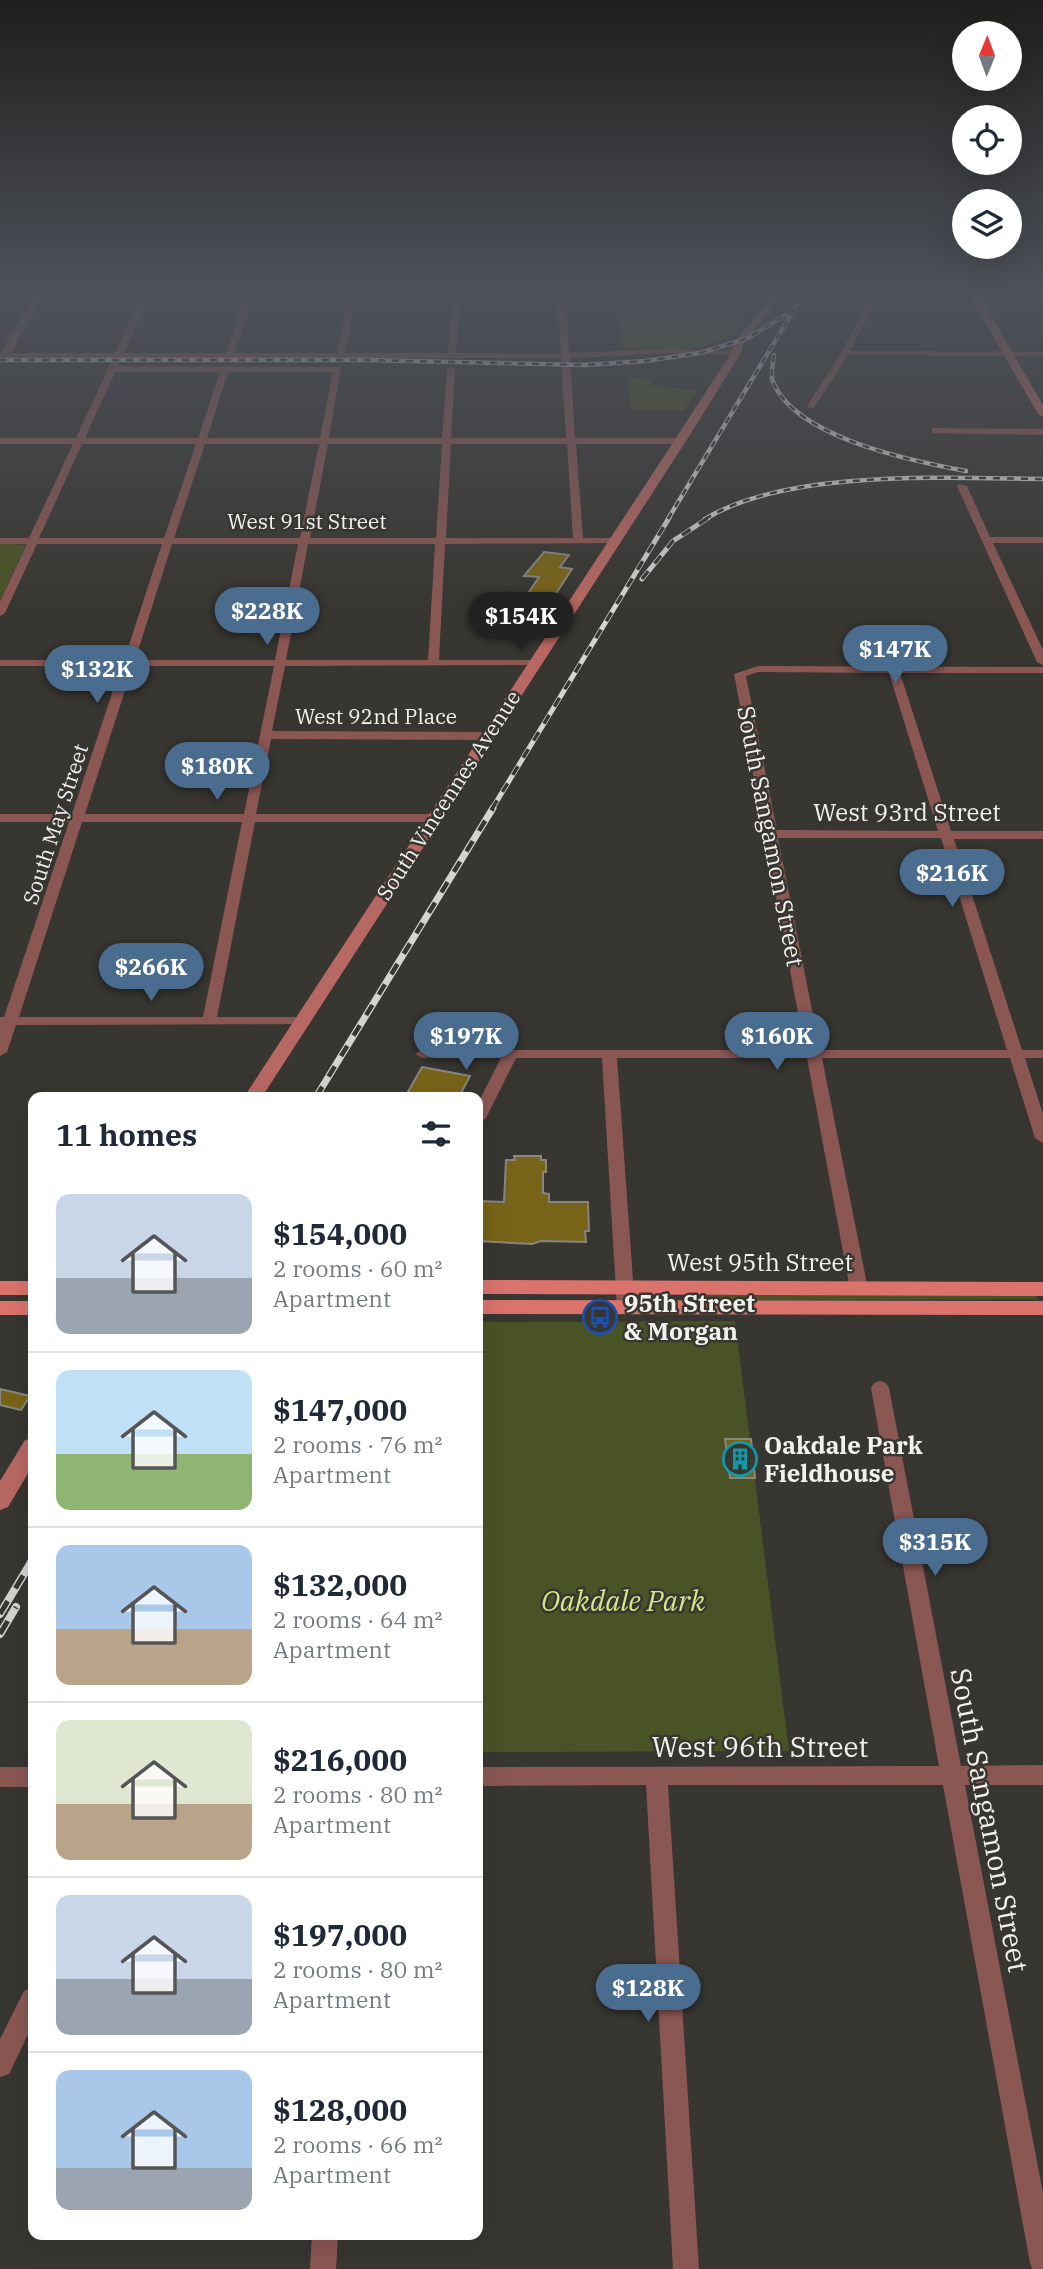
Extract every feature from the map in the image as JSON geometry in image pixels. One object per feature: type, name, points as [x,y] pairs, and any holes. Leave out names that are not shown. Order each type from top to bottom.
[{"type":"main road","name":"South Vincennes Avenue","points":[[256,1092],[707,399]]},
{"type":"main road","name":"West 95th Street","points":[[483,1287],[625,1298],[1043,1308]]},
{"type":"main road","points":[[0,1288],[28,1288]]},
{"type":"main road","name":"West 95th Street","points":[[483,1307],[859,1289],[1043,1289]]},
{"type":"main road","points":[[0,1308],[28,1308]]},
{"type":"main road","points":[[0,1500],[28,1454]]},
{"type":"street","points":[[0,613],[98,399]]},
{"type":"street","name":"South May Street","points":[[0,1052],[5,1021],[77,818],[215,399]]},
{"type":"street","points":[[209,1021],[332,399]]},
{"type":"street","points":[[433,663],[450,399]]},
{"type":"street","points":[[568,399],[578,541]]},
{"type":"street","points":[[811,406],[816,399]]},
{"type":"street","points":[[935,431],[1043,432]]},
{"type":"street","points":[[0,441],[680,441]]},
{"type":"street","points":[[962,485],[1043,662]]},
{"type":"street","points":[[989,541],[1043,540]]},
{"type":"street","name":"West 91st Street","points":[[0,541],[614,541]]},
{"type":"street","points":[[0,663],[534,663]]},
{"type":"street","name":"South Sangamon Street","points":[[859,1289],[741,672],[758,668],[893,669]]},
{"type":"street","points":[[1043,670],[893,669],[1043,1138]]},
{"type":"street","name":"West 92nd Place","points":[[266,736],[487,736]]},
{"type":"street","points":[[0,818],[434,818]]},
{"type":"street","name":"West 93rd Street","points":[[771,834],[1043,835]]},
{"type":"street","points":[[5,1021],[302,1021]]},
{"type":"street","points":[[422,1054],[1043,1054]]},
{"type":"street","points":[[483,1108],[511,1054]]},
{"type":"street","points":[[609,1054],[625,1298]]},
{"type":"street","name":"South Sangamon Street","points":[[880,1388],[1043,2263]]},
{"type":"street","name":"West 96th Street","points":[[483,1776],[1043,1775]]},
{"type":"street","points":[[656,1776],[685,2269]]},
{"type":"street","points":[[0,1777],[28,1777]]},
{"type":"street","points":[[0,2065],[28,2009]]},
{"type":"street","points":[[323,2269],[325,2240]]},
{"type":"green space","points":[[630,399],[692,399],[684,410],[631,410]]},
{"type":"green space","points":[[0,543],[26,545],[0,600]]},
{"type":"green space","points":[[686,1295],[1035,1295],[1038,1299],[687,1301],[684,1299]]},
{"type":"green space","name":"Oakdale Park","points":[[735,1321],[789,1751],[483,1752],[483,1322]]},
{"type":"building","points":[[544,552],[569,555],[560,567],[572,569],[551,601],[525,598],[539,577],[524,576]]},
{"type":"building","points":[[422,1067],[470,1076],[462,1092],[408,1092]]},
{"type":"building","points":[[514,1156],[541,1156],[541,1160],[546,1160],[543,1193],[549,1194],[549,1202],[588,1202],[589,1231],[585,1231],[586,1242],[541,1241],[532,1244],[483,1241],[483,1201],[504,1202],[506,1160],[515,1160]]},
{"type":"building","points":[[0,1389],[28,1396],[21,1410],[0,1405]]},
{"type":"building","name":"Oakdale Park Fieldhouse","points":[[725,1439],[751,1439],[755,1478],[730,1478]]},
{"type":"railway","points":[[668,519],[740,399]]},
{"type":"railway","points":[[785,399],[805,418],[858,444],[916,461],[966,471]]},
{"type":"railway","points":[[705,519],[739,503],[823,484],[916,478],[1043,479]]},
{"type":"railway","points":[[492,809],[669,518]]},
{"type":"railway","points":[[642,579],[673,541],[708,518]]},
{"type":"railway","points":[[319,1092],[493,808]]},
{"type":"railway","points":[[0,1614],[28,1567]]},
{"type":"railway","points":[[0,1634],[16,1607]]},
{"type":"place","name":"95th Street & Morgan","points":[[600,1317]]},
{"type":"place","name":"Oakdale Park Fieldhouse","points":[[740,1459]]}]
